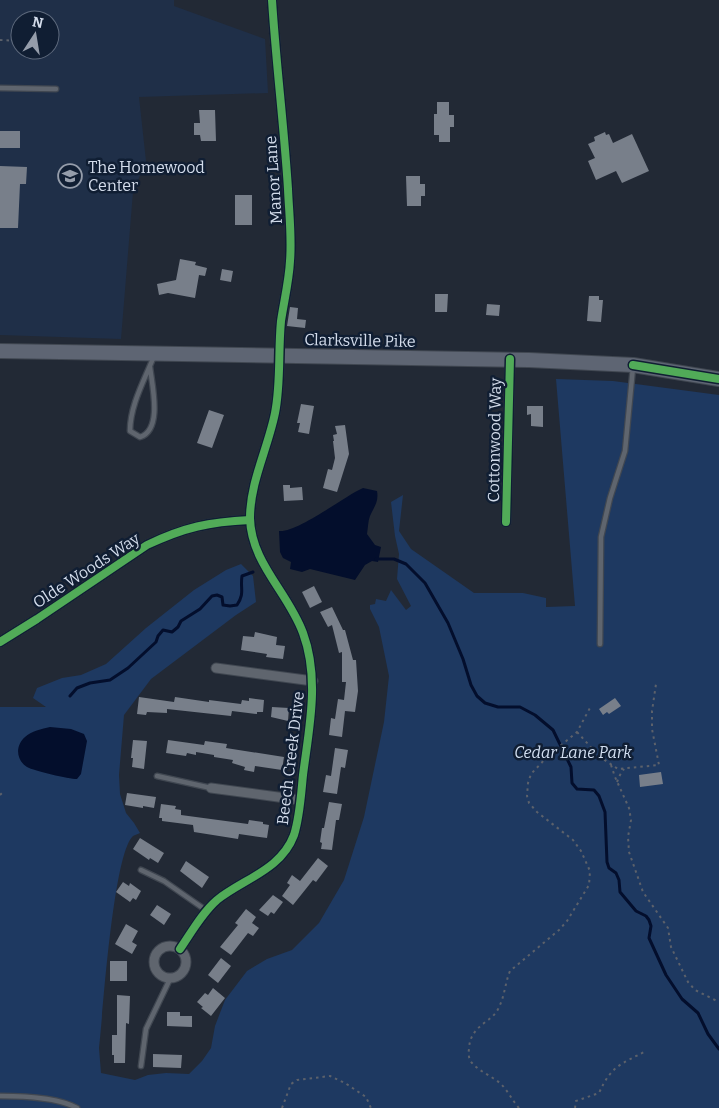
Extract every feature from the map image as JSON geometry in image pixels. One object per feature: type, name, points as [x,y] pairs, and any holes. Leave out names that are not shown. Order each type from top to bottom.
[{"type":"main road","name":"Clarksville Pike","points":[[0,351],[152,361],[280,357],[510,359],[633,365],[719,379]]},
{"type":"street","name":"Manor Lane","points":[[272,0],[292,241],[288,284],[281,322],[280,357]]},
{"type":"street","name":"Beech Creek Drive","points":[[180,949],[216,901],[261,873],[279,858],[293,838],[300,800],[313,681],[303,633],[287,602],[262,563],[256,550],[250,520],[254,489],[275,410],[280,357]]},
{"type":"street","name":"Cottonwood Way","points":[[506,522],[510,359]]},
{"type":"street","name":"Olde Woods Way","points":[[0,642],[156,541],[198,525],[250,520]]},
{"type":"street","name":"Beech Creek Drive","points":[[216,668],[313,681]]},
{"type":"street","name":"Beech Creek Drive","points":[[211,788],[300,800]]},
{"type":"street","points":[[164,947],[180,949],[186,958],[185,968],[178,976],[170,979],[155,970],[154,959],[156,954],[164,947]]},
{"type":"lane","points":[[0,88],[56,89]]},
{"type":"lane","points":[[152,361],[153,422],[151,431],[146,436],[140,438],[130,431],[130,423],[133,410],[152,361]]},
{"type":"lane","points":[[600,644],[601,537],[610,498],[625,451],[633,365]]},
{"type":"lane","points":[[157,776],[211,788]]},
{"type":"lane","points":[[141,870],[164,880],[207,911]]},
{"type":"lane","points":[[142,1066],[146,1029],[170,979]]},
{"type":"lane","points":[[0,1096],[22,1096],[77,1108]]},
{"type":"path","points":[[577,732],[600,757],[618,769],[660,765],[652,729],[652,711],[656,684]]},
{"type":"path","points":[[519,1108],[500,1082],[472,1063],[469,1047],[472,1037],[478,1028],[496,1013],[500,1007],[510,971],[559,930],[567,921],[589,885],[590,870],[581,851],[573,840],[537,812],[529,803],[527,796],[531,774],[547,757],[577,732],[591,706]]},
{"type":"path","points":[[611,765],[628,808],[631,820],[628,837],[629,852],[643,892],[668,928],[671,947],[688,982],[695,990],[719,1002]]},
{"type":"path","points":[[617,782],[625,768]]},
{"type":"path","points":[[575,1108],[576,1101],[599,1093],[606,1076],[618,1066],[646,1051]]},
{"type":"path","points":[[282,1108],[291,1084],[297,1080],[330,1076],[345,1083],[366,1098],[371,1108]]},
{"type":"shaded area","name":"The Homewood Center","points":[[0,0],[174,0],[174,6],[265,39],[268,93],[139,97],[146,161],[133,192],[121,339],[0,335]]},
{"type":"shaded area","points":[[363,488],[377,491],[377,501],[369,518],[367,534],[375,545],[381,547],[378,562],[372,561],[365,565],[355,580],[310,569],[302,572],[290,569],[291,562],[283,558],[280,552],[279,531],[287,530],[308,521]]},
{"type":"shaded area","points":[[50,727],[71,729],[84,734],[87,741],[81,774],[77,779],[37,771],[27,767],[21,761],[18,749],[25,737],[30,733]]},
{"type":"green space","name":"Cedar Lane Park","points":[[556,379],[613,381],[719,395],[719,1108],[0,1108],[0,707],[46,707],[33,698],[37,688],[62,678],[81,675],[106,664],[146,628],[194,590],[226,570],[241,564],[253,576],[256,602],[151,679],[124,715],[119,775],[120,794],[126,813],[140,833],[133,836],[126,849],[115,902],[99,1048],[101,1073],[135,1080],[148,1075],[166,1073],[189,1074],[202,1061],[211,1048],[215,1026],[225,1000],[247,971],[267,959],[292,950],[319,923],[344,880],[364,817],[384,722],[389,676],[379,627],[370,609],[370,605],[375,604],[376,599],[386,601],[391,590],[406,610],[411,606],[397,579],[399,554],[391,502],[403,495],[399,531],[411,549],[474,593],[523,593],[546,598],[546,607],[575,606]]},
{"type":"building","points":[[437,102],[449,102],[449,115],[454,115],[454,127],[450,127],[450,142],[439,142],[439,135],[434,135],[434,114],[437,114]]},
{"type":"building","points":[[199,110],[215,110],[216,141],[201,141],[200,135],[194,135],[194,123],[200,123]]},
{"type":"building","points":[[0,131],[20,131],[20,148],[0,148]]},
{"type":"building","points":[[605,132],[606,135],[609,134],[613,143],[632,134],[649,171],[622,183],[616,171],[596,180],[588,161],[595,158],[588,144],[595,141],[594,137]]},
{"type":"building","points":[[0,166],[27,167],[26,184],[20,184],[18,228],[0,228]]},
{"type":"building","points":[[406,176],[420,176],[420,184],[425,184],[425,196],[421,196],[421,206],[407,206]]},
{"type":"building","points":[[235,195],[252,195],[252,225],[235,225]]},
{"type":"building","points":[[180,259],[196,262],[195,265],[207,268],[205,276],[199,275],[195,298],[168,293],[159,295],[157,284],[176,280]]},
{"type":"building","points":[[222,269],[233,271],[231,282],[220,280]]},
{"type":"building","points":[[435,294],[448,294],[447,312],[435,312]]},
{"type":"building","points":[[589,296],[599,296],[599,300],[603,300],[601,322],[587,321]]},
{"type":"building","points":[[487,304],[500,305],[499,316],[486,315]]},
{"type":"building","points":[[290,307],[298,308],[297,319],[306,320],[305,328],[287,326]]},
{"type":"building","points":[[301,404],[314,406],[309,434],[298,432],[300,423],[297,423]]},
{"type":"building","points":[[527,406],[543,406],[543,427],[531,426],[531,414],[527,415]]},
{"type":"building","points":[[209,410],[224,415],[212,448],[197,443]]},
{"type":"building","points":[[345,425],[349,454],[337,492],[323,488],[328,469],[332,470],[335,458],[333,435],[337,434],[335,426]]},
{"type":"building","points":[[283,485],[290,485],[290,488],[302,487],[303,500],[284,501]]},
{"type":"building","points":[[314,586],[322,602],[310,608],[302,592]]},
{"type":"building","points":[[332,607],[343,630],[345,630],[353,660],[356,660],[358,691],[355,712],[345,711],[342,737],[329,735],[331,718],[335,719],[338,699],[344,700],[346,682],[342,682],[342,652],[339,653],[332,625],[328,627],[320,612]]},
{"type":"building","points":[[255,632],[277,637],[276,645],[285,646],[283,659],[266,657],[267,654],[241,650],[243,636],[254,637]]},
{"type":"building","points":[[139,697],[174,702],[175,697],[241,704],[242,700],[249,701],[249,698],[264,700],[263,712],[257,712],[257,714],[232,711],[231,716],[167,709],[167,713],[147,712],[146,715],[137,714]]},
{"type":"building","points":[[615,698],[621,706],[609,714],[607,712],[603,715],[599,709]]},
{"type":"building","points":[[272,707],[289,708],[288,721],[271,717]]},
{"type":"building","points":[[133,740],[147,741],[144,769],[132,767]]},
{"type":"building","points":[[168,740],[204,745],[205,741],[227,744],[226,748],[284,757],[282,770],[255,766],[254,772],[244,770],[245,767],[232,763],[233,760],[214,757],[214,755],[196,752],[196,755],[187,753],[186,756],[166,753]]},
{"type":"building","points":[[335,748],[348,750],[345,768],[341,767],[337,794],[323,792],[326,775],[331,776]]},
{"type":"building","points":[[661,772],[663,784],[640,787],[639,775]]},
{"type":"building","points":[[127,793],[156,797],[154,808],[125,805]]},
{"type":"building","points":[[329,802],[342,804],[339,820],[336,820],[332,850],[321,849],[322,843],[320,842]]},
{"type":"building","points":[[161,804],[176,806],[175,809],[181,810],[181,815],[248,824],[249,820],[263,822],[263,824],[269,825],[267,838],[239,834],[238,839],[194,832],[193,825],[162,821],[162,818],[159,818]]},
{"type":"building","points":[[140,838],[164,853],[158,863],[150,858],[149,860],[133,849]]},
{"type":"building","points":[[318,858],[328,866],[316,882],[313,880],[293,905],[282,896],[290,885],[287,883],[292,875],[300,881]]},
{"type":"building","points":[[186,861],[209,877],[202,888],[180,871]]},
{"type":"building","points":[[123,882],[129,886],[130,883],[141,891],[136,900],[133,898],[130,902],[116,892]]},
{"type":"building","points":[[273,895],[283,902],[274,914],[271,912],[268,916],[259,910]]},
{"type":"building","points":[[157,905],[171,914],[164,925],[150,915]]},
{"type":"building","points":[[246,909],[256,917],[252,923],[259,928],[253,936],[248,933],[231,955],[220,947],[238,925],[235,923]]},
{"type":"building","points":[[126,924],[138,931],[132,942],[137,945],[132,954],[115,944]]},
{"type":"building","points":[[221,958],[231,966],[218,983],[208,975]]},
{"type":"building","points":[[110,961],[127,961],[127,981],[110,981]]},
{"type":"building","points":[[213,988],[225,998],[211,1016],[197,1002],[205,993],[208,995]]},
{"type":"building","points":[[117,995],[130,996],[129,1024],[126,1023],[125,1063],[114,1063],[114,1055],[112,1055],[112,1035],[117,1035]]},
{"type":"building","points":[[167,1012],[180,1012],[180,1016],[192,1016],[192,1027],[167,1026]]},
{"type":"building","points":[[153,1054],[182,1055],[181,1068],[153,1067]]},
{"type":"waterway","points":[[376,559],[394,559],[406,564],[425,583],[448,623],[463,659],[471,685],[477,696],[485,703],[498,707],[520,707],[535,715],[553,730],[571,767],[572,783],[577,789],[594,790],[599,796],[605,812],[607,862],[609,868],[616,873],[620,892],[636,911],[646,916],[649,920],[651,926],[649,938],[666,975],[682,999],[698,1013],[708,1034],[719,1049]]},
{"type":"waterway","points":[[70,696],[77,688],[90,683],[110,680],[128,668],[156,642],[163,630],[172,632],[181,621],[200,609],[212,596],[222,597],[223,605],[237,605],[242,594],[242,576],[253,572]]},
{"type":"cycle path","points":[[180,949],[202,917],[217,900],[271,865],[288,847],[298,820],[312,704],[311,668],[303,633],[289,604],[263,563],[252,534],[250,518],[256,478],[272,426],[277,402],[281,321],[291,252],[286,165],[272,0]]},
{"type":"cycle path","points":[[506,522],[510,359]]},
{"type":"cycle path","points":[[633,365],[719,379]]},
{"type":"cycle path","points":[[0,642],[147,545],[197,526],[250,520]]},
{"type":"place","name":"The Homewood Center","points":[[70,176]]}]
